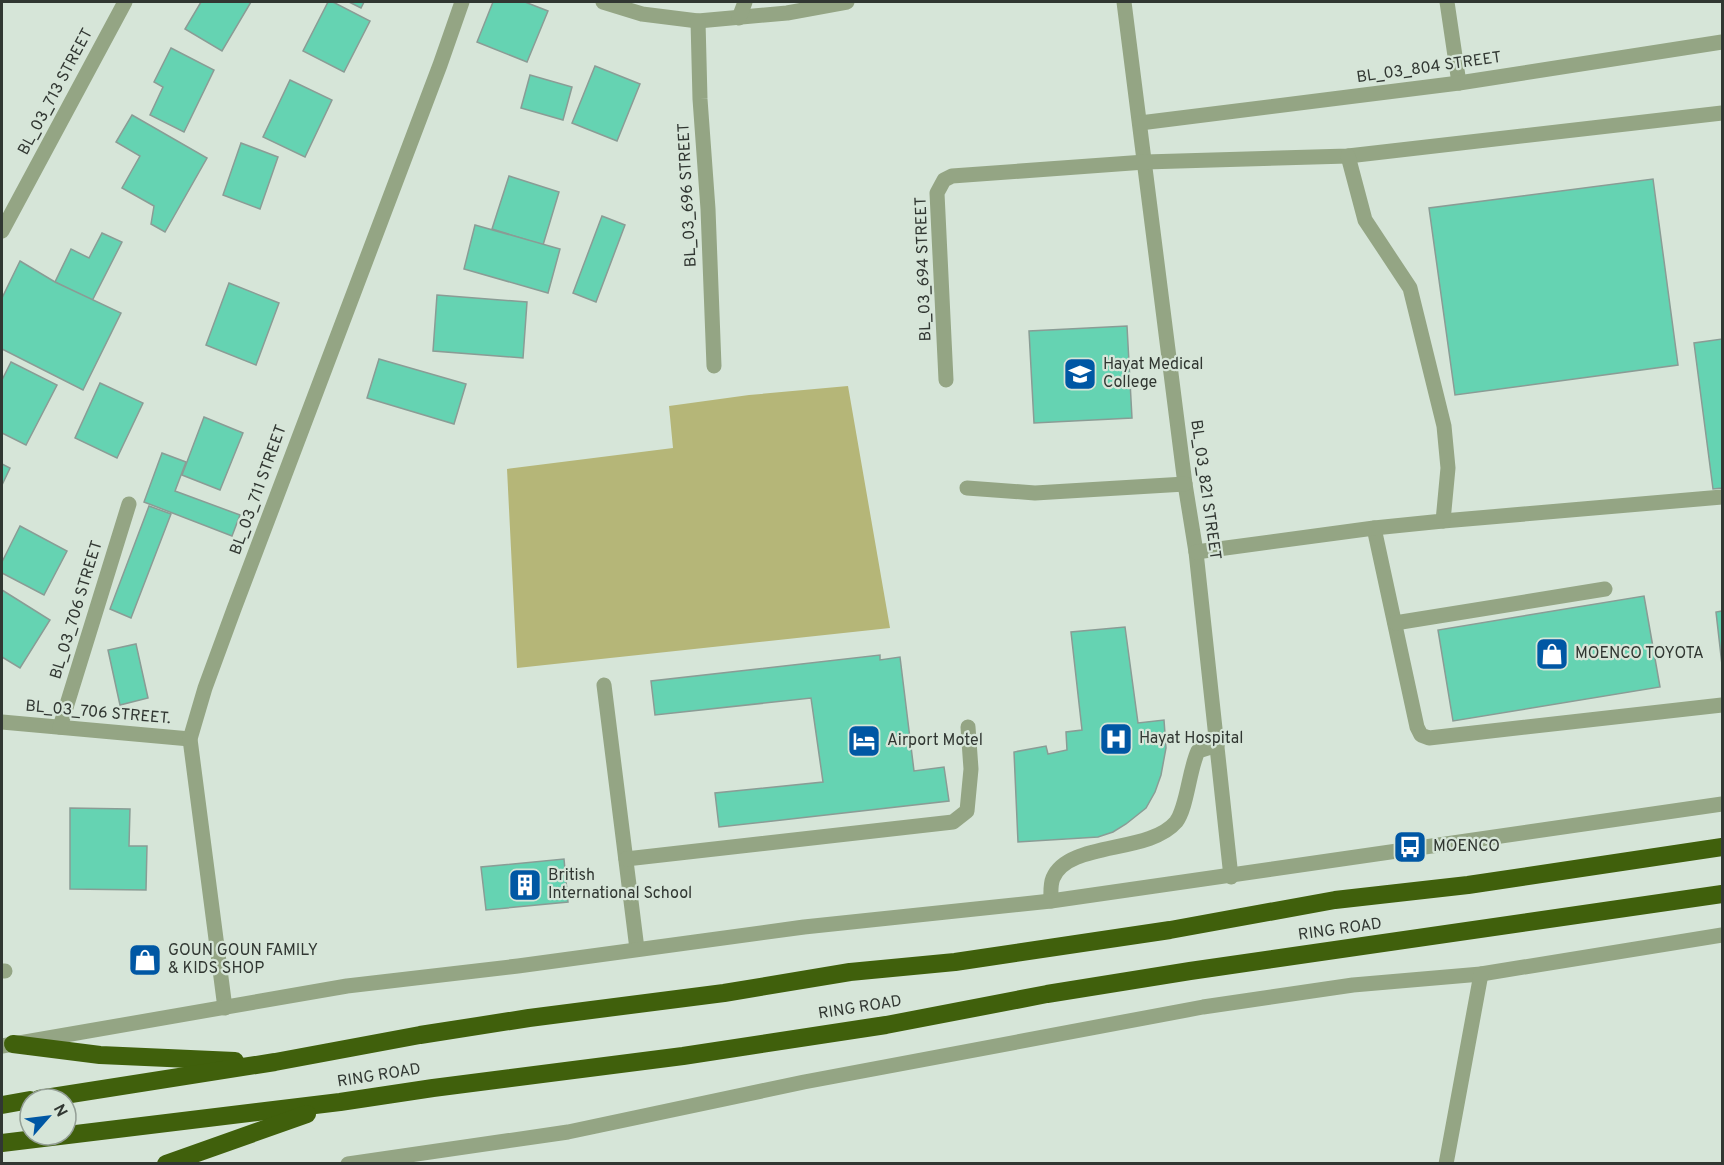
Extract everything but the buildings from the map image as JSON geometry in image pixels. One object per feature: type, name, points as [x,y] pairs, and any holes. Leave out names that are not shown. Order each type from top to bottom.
[{"type":"highway","name":"RING ROAD","points":[[78,1093],[275,1062],[420,1035],[529,1018],[724,993],[850,972],[955,962],[1170,930],[1335,900],[1468,885],[1722,847]]},
{"type":"highway","name":"RING ROAD","points":[[2,1143],[340,1102],[683,1056],[886,1025],[1047,994],[1190,971],[1722,894]]},
{"type":"highway","points":[[7,1045],[100,1055],[275,1062]]},
{"type":"highway","points":[[2,1105],[18,1102]]},
{"type":"highway","points":[[166,1164],[340,1102]]},
{"type":"street","name":"BL_03_713 STREET","points":[[2,231],[124,2]]},
{"type":"street","name":"BL_03_711 STREET","points":[[225,1008],[190,739],[205,688],[234,609],[462,2]]},
{"type":"street","points":[[603,2],[642,14],[698,21],[787,13],[847,2]]},
{"type":"street","points":[[739,18],[745,2]]},
{"type":"street","name":"BL_03_821 STREET","points":[[1124,2],[1185,484],[1196,552],[1231,877]]},
{"type":"street","points":[[1447,2],[1459,83]]},
{"type":"street","name":"BL_03_696 STREET","points":[[698,21],[714,366]]},
{"type":"street","name":"BL_03_804 STREET","points":[[1140,123],[1459,83],[1722,42]]},
{"type":"street","points":[[1145,162],[1348,156],[1722,113]]},
{"type":"street","points":[[1348,156],[1365,220],[1410,288],[1444,426],[1448,468],[1443,521]]},
{"type":"street","name":"BL_03_694 STREET","points":[[946,380],[937,194],[944,180],[952,176],[1145,162]]},
{"type":"street","points":[[967,488],[1035,493],[1185,484]]},
{"type":"street","points":[[1196,552],[1374,528],[1722,497]]},
{"type":"street","name":"BL_03_706 STREET","points":[[60,727],[129,504]]},
{"type":"street","points":[[1374,528],[1417,727],[1421,735],[1429,738],[1722,705]]},
{"type":"street","points":[[1395,623],[1605,589]]},
{"type":"street","points":[[604,685],[638,949]]},
{"type":"street","name":"BL_03_706 STREET.","points":[[2,722],[190,739]]},
{"type":"street","points":[[626,859],[953,822],[967,811],[971,769],[968,727]]},
{"type":"street","points":[[1051,901],[1052,880],[1058,870],[1072,859],[1160,835],[1177,820],[1192,763],[1198,751],[1216,745]]},
{"type":"street","points":[[7,1045],[347,986],[518,966],[804,927],[1051,901],[1231,877],[1722,804]]},
{"type":"street","points":[[348,1164],[568,1132],[804,1082],[1203,1007],[1353,985],[1481,974],[1722,935]]},
{"type":"street","points":[[1446,1164],[1481,974]]},
{"type":"green space","points":[[848,386],[890,628],[517,668],[507,469],[673,448],[669,406],[749,395]]},
{"type":"place","name":"Hayat Medical College","points":[[1080,374]]},
{"type":"place","name":"MOENCO TOYOTA","points":[[1552,654]]},
{"type":"place","name":"Hayat Hospital","points":[[1116,739]]},
{"type":"place","name":"Airport Motel","points":[[864,741]]},
{"type":"place","name":"MOENCO","points":[[1410,847]]},
{"type":"place","name":"British International School","points":[[525,885]]},
{"type":"place","name":"GOUN GOUN FAMILY & KIDS SHOP","points":[[145,960]]}]
